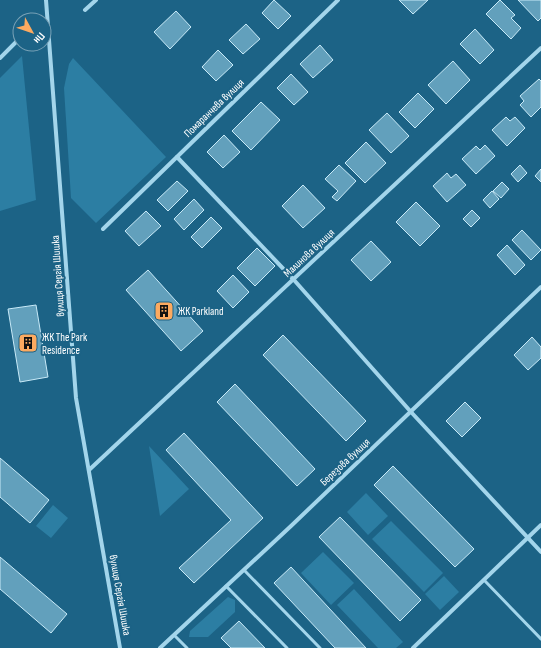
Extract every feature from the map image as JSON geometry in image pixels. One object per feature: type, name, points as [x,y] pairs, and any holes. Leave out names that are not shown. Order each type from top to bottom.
[{"type":"street","name":"вулиця Сергія Шишка","points":[[46,0],[46,12]]},
{"type":"street","points":[[85,10],[96,0]]},
{"type":"street","name":"Помаранчева вулиця","points":[[103,229],[338,0]]},
{"type":"street","points":[[0,58],[12,46]]},
{"type":"street","name":"Малинова вулиця","points":[[89,470],[541,48]]},
{"type":"street","name":"вулиця Сергія Шишка","points":[[48,52],[76,398],[120,648]]},
{"type":"street","points":[[177,157],[294,280],[411,412],[541,552]]},
{"type":"street","name":"Березова вулиця","points":[[160,648],[411,412],[541,287]]},
{"type":"street","points":[[415,647],[541,525]]},
{"type":"lane","points":[[244,570],[320,648]]},
{"type":"lane","points":[[484,580],[541,639]]},
{"type":"lane","points":[[226,586],[287,648]]},
{"type":"lane","points":[[174,635],[187,648]]},
{"type":"shaded area","points":[[22,56],[36,200],[0,211],[0,78]]},
{"type":"shaded area","points":[[73,58],[166,157],[96,223],[71,198],[64,88],[69,64]]},
{"type":"shaded area","points":[[149,446],[189,489],[160,516]]},
{"type":"shaded area","points":[[366,493],[388,516],[368,535],[347,512]]},
{"type":"shaded area","points":[[53,505],[68,518],[51,538],[36,526]]},
{"type":"shaded area","points":[[391,521],[443,573],[424,592],[372,539]]},
{"type":"shaded area","points":[[323,552],[354,583],[331,605],[301,573]]},
{"type":"shaded area","points":[[444,576],[459,592],[440,610],[425,594]]},
{"type":"shaded area","points":[[354,589],[403,642],[396,648],[378,648],[337,605]]},
{"type":"shaded area","points":[[228,597],[235,600],[235,612],[208,637],[189,637],[190,631]]},
{"type":"building","points":[[274,0],[291,16],[278,29],[262,13]]},
{"type":"building","points":[[399,0],[428,0],[413,14]]},
{"type":"building","points":[[500,0],[515,15],[511,18],[521,28],[511,39],[486,14]]},
{"type":"building","points":[[518,0],[541,0],[541,18],[538,21]]},
{"type":"building","points":[[176,11],[191,27],[170,49],[154,32]]},
{"type":"building","points":[[246,24],[260,39],[243,54],[229,40]]},
{"type":"building","points":[[475,29],[494,50],[480,64],[460,44]]},
{"type":"building","points":[[320,45],[333,60],[313,78],[300,64]]},
{"type":"building","points":[[218,50],[233,65],[216,81],[202,67]]},
{"type":"building","points":[[453,61],[470,80],[446,104],[428,85]]},
{"type":"building","points":[[291,74],[308,92],[294,105],[277,88]]},
{"type":"building","points":[[539,79],[541,81],[541,107],[531,117],[520,105],[524,101],[520,96]]},
{"type":"building","points":[[418,93],[434,109],[415,128],[399,112]]},
{"type":"building","points":[[261,102],[280,120],[251,150],[232,131]]},
{"type":"building","points":[[387,113],[409,136],[391,153],[369,130]]},
{"type":"building","points":[[506,117],[510,121],[515,117],[525,128],[507,146],[492,130]]},
{"type":"building","points":[[224,135],[240,152],[223,168],[207,152]]},
{"type":"building","points":[[366,142],[386,163],[365,183],[345,163]]},
{"type":"building","points":[[485,145],[495,156],[476,174],[462,159],[476,146],[480,150]]},
{"type":"building","points":[[339,165],[356,181],[337,201],[332,197],[338,191],[325,179]]},
{"type":"building","points":[[520,165],[527,173],[518,182],[511,174]]},
{"type":"building","points":[[541,169],[541,182],[535,176]]},
{"type":"building","points":[[447,173],[451,178],[456,174],[466,185],[447,202],[433,186]]},
{"type":"building","points":[[177,181],[188,191],[168,211],[157,200]]},
{"type":"building","points":[[502,182],[509,189],[501,198],[493,191]]},
{"type":"building","points":[[303,185],[325,208],[303,228],[282,206]]},
{"type":"building","points":[[492,191],[499,199],[490,208],[483,200]]},
{"type":"building","points":[[194,199],[204,210],[184,230],[174,219]]},
{"type":"building","points":[[416,202],[440,226],[420,246],[396,222]]},
{"type":"building","points":[[472,210],[480,218],[471,227],[463,219]]},
{"type":"building","points":[[146,211],[161,226],[139,246],[125,231]]},
{"type":"building","points":[[211,217],[222,228],[202,248],[191,237]]},
{"type":"building","points":[[522,230],[541,250],[531,260],[512,240]]},
{"type":"building","points":[[371,241],[391,262],[371,281],[351,260]]},
{"type":"building","points":[[507,245],[525,265],[515,275],[497,255]]},
{"type":"building","points":[[257,248],[275,266],[255,286],[237,268]]},
{"type":"building","name":"ЖК Parkland","points":[[148,270],[203,331],[181,351],[126,290]]},
{"type":"building","points":[[233,275],[249,292],[233,308],[217,291]]},
{"type":"building","name":"ЖК The Park Residence","points":[[36,305],[48,377],[20,382],[8,309]]},
{"type":"building","points":[[283,335],[366,421],[346,441],[263,355]]},
{"type":"building","points":[[532,337],[541,347],[541,358],[528,370],[514,355]]},
{"type":"building","points":[[235,384],[315,469],[297,486],[217,402]]},
{"type":"building","points":[[465,402],[481,418],[462,437],[446,421]]},
{"type":"building","points":[[184,433],[263,518],[194,583],[179,568],[231,520],[166,450]]},
{"type":"building","points":[[0,458],[49,500],[30,523],[0,497]]},
{"type":"building","points":[[393,466],[474,549],[455,567],[374,485]]},
{"type":"building","points":[[340,517],[421,600],[400,621],[319,537]]},
{"type":"building","points":[[0,557],[67,614],[51,633],[0,589]]},
{"type":"building","points":[[291,567],[366,648],[335,648],[274,583]]},
{"type":"building","points":[[239,621],[265,648],[231,648],[221,638]]},
{"type":"place","name":"ЖК Parkland","points":[[164,311]]},
{"type":"place","name":"ЖК The Park Residence","points":[[28,343]]}]
